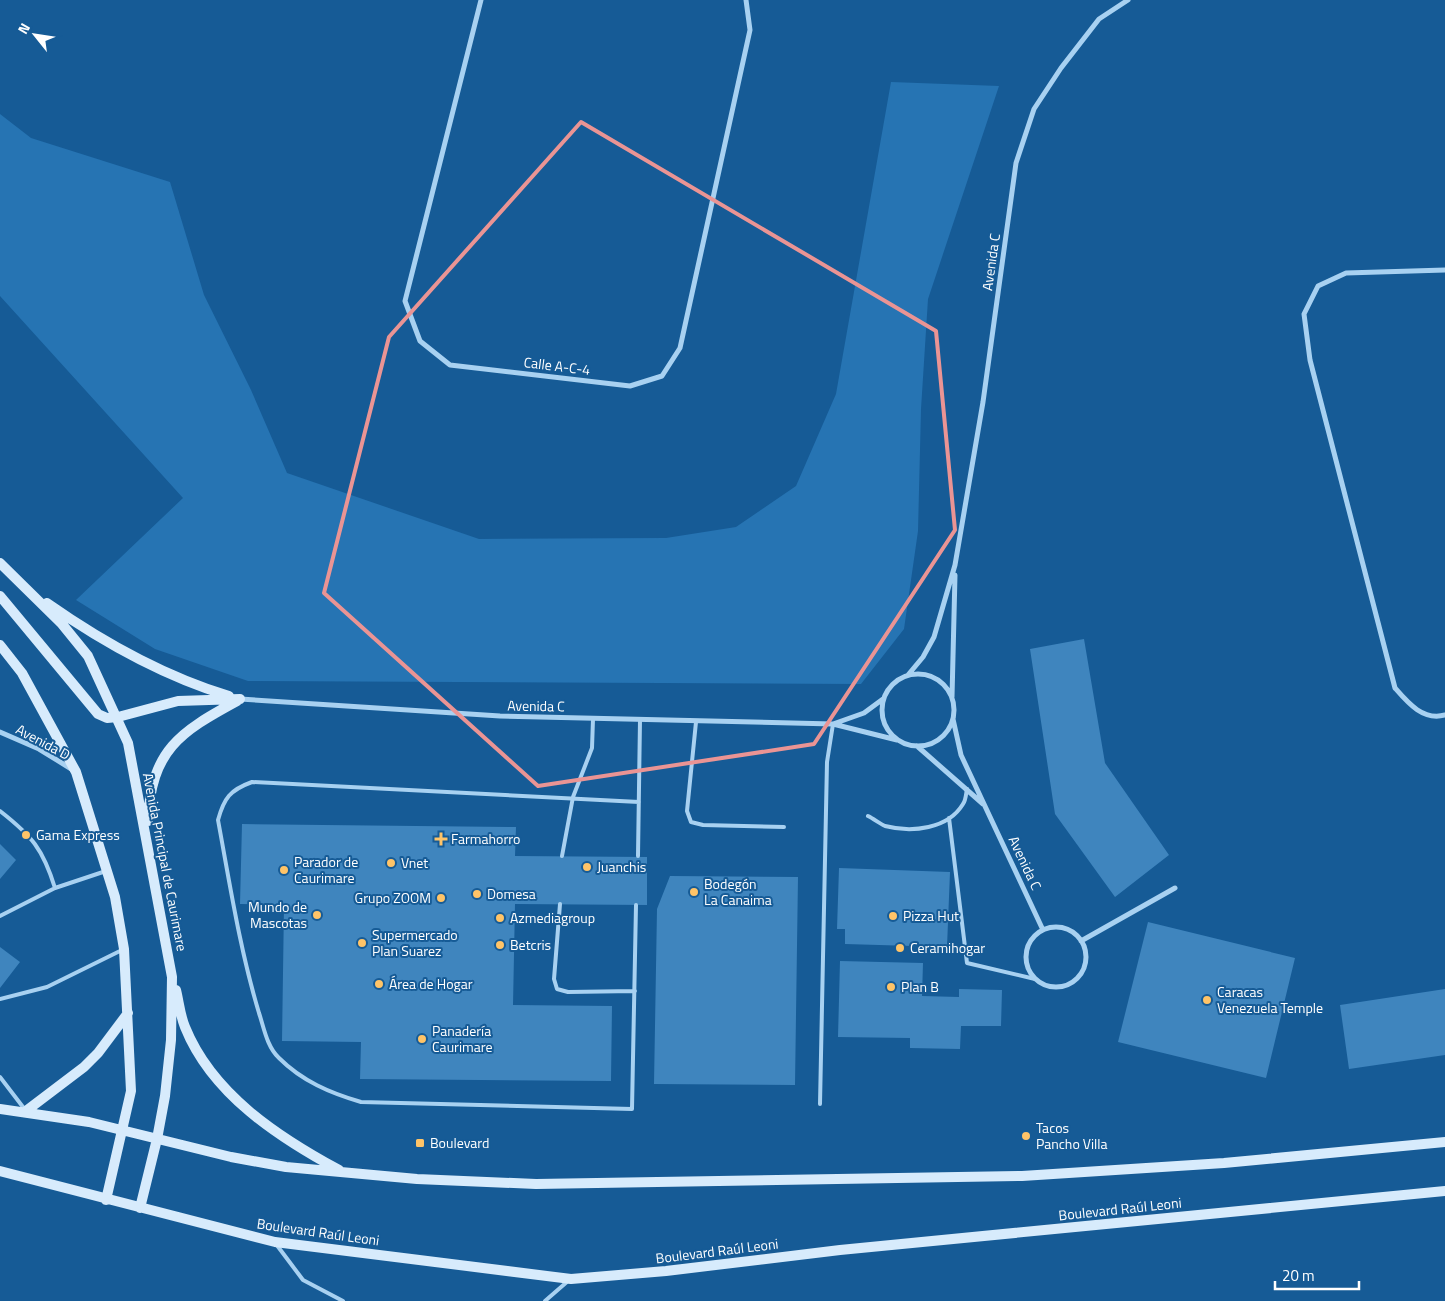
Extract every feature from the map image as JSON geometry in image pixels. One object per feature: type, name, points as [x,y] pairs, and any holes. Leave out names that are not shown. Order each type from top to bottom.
[{"type":"main road","name":"Avenida Principal de Caurimare","points":[[0,563],[62,624],[88,656],[118,717],[128,743],[172,977],[171,1040],[165,1096],[157,1139],[140,1208]]},
{"type":"main road","points":[[21,585],[75,622],[141,662],[203,689],[240,699]]},
{"type":"main road","points":[[0,596],[98,714],[107,718],[118,717],[178,701],[240,699]]},
{"type":"main road","points":[[0,645],[22,673],[76,772],[108,870],[124,949],[131,1091],[106,1200]]},
{"type":"main road","points":[[147,839],[152,782],[170,746],[194,724],[240,699]]},
{"type":"main road","points":[[172,977],[185,1027],[212,1074],[249,1111],[293,1145],[342,1172]]},
{"type":"main road","points":[[26,1111],[84,1067],[98,1053],[128,1013]]},
{"type":"main road","points":[[0,1109],[26,1111],[122,1129],[157,1139],[286,1167],[417,1179],[536,1184],[1022,1176],[1224,1163],[1445,1142]]},
{"type":"main road","name":"Boulevard Raúl Leoni","points":[[0,1171],[106,1200],[275,1242],[571,1279],[666,1271],[840,1250],[1445,1191]]},
{"type":"street","name":"Calle A-C-4","points":[[481,0],[405,302],[420,341],[450,365],[630,386],[662,376],[680,348],[750,30],[746,0]]},
{"type":"street","name":"Avenida C","points":[[832,724],[864,713],[883,699],[892,684],[908,674],[923,657],[934,637],[955,564],[983,402],[1016,163],[1034,109],[1061,68],[1099,19],[1128,0]]},
{"type":"street","points":[[1445,270],[1346,273],[1318,286],[1304,314],[1310,360],[1395,688],[1410,707],[1436,717],[1445,715]]},
{"type":"street","name":"Avenida C","points":[[955,564],[952,697],[953,719],[961,755],[1043,930]]},
{"type":"street","points":[[908,674],[926,674],[942,682],[952,697]]},
{"type":"street","name":"Avenida C","points":[[240,699],[500,716],[832,724],[917,746],[985,806]]},
{"type":"street","points":[[883,699],[881,708],[885,726],[897,740]]},
{"type":"street","points":[[917,746],[939,739],[948,730],[953,719]]},
{"type":"street","name":"Avenida D","points":[[0,732],[39,749],[76,772]]},
{"type":"street","points":[[1081,941],[1175,888]]},
{"type":"street","points":[[1053,927],[1064,928],[1081,941],[1086,959],[1084,969],[1071,983],[1052,988],[1035,980],[1029,972],[1026,960],[1027,948],[1033,938],[1043,930],[1053,927]]},
{"type":"lane","points":[[562,856],[573,798],[592,748],[593,719]]},
{"type":"lane","points":[[638,856],[640,720]]},
{"type":"lane","points":[[696,722],[687,811],[691,822],[703,825],[784,827]]},
{"type":"lane","points":[[820,1104],[827,762],[832,724]]},
{"type":"lane","points":[[636,905],[632,1109],[361,1102],[325,1091],[309,1081],[277,1057],[267,1039],[246,968],[218,820],[223,804],[236,788],[252,782],[639,802]]},
{"type":"lane","points":[[868,816],[885,826],[915,829],[938,826],[964,803],[966,788]]},
{"type":"lane","points":[[0,811],[27,832],[47,862],[55,888]]},
{"type":"lane","points":[[949,818],[967,963],[1035,980]]},
{"type":"lane","points":[[0,916],[55,888],[108,870]]},
{"type":"lane","points":[[560,904],[554,979],[557,989],[568,992],[634,991]]},
{"type":"lane","points":[[0,999],[47,987],[124,949]]},
{"type":"lane","points":[[0,1077],[26,1111]]},
{"type":"lane","points":[[275,1242],[303,1280],[343,1301]]},
{"type":"lane","points":[[545,1301],[571,1279]]},
{"type":"highlighted area","points":[[581,122],[936,331],[955,530],[814,744],[538,786],[324,593],[389,337]]},
{"type":"shaded area","points":[[891,82],[999,86],[928,299],[921,409],[918,531],[904,629],[861,684],[248,681],[155,649],[76,600],[183,498],[0,296],[0,114],[31,138],[170,182],[204,295],[251,390],[287,473],[479,539],[666,538],[736,527],[796,486],[836,394]]},
{"type":"building","points":[[1084,639],[1105,763],[1169,855],[1115,897],[1055,814],[1030,649]]},
{"type":"building","points":[[242,824],[516,827],[515,856],[647,857],[647,905],[515,904],[513,1005],[612,1006],[611,1081],[360,1079],[361,1042],[282,1041],[284,905],[240,904]]},
{"type":"building","points":[[0,844],[16,860],[0,879]]},
{"type":"building","name":"Pizza Hut","points":[[839,868],[950,872],[947,947],[845,944],[845,929],[837,929]]},
{"type":"building","points":[[670,876],[798,877],[795,1085],[654,1084],[657,909]]},
{"type":"building","name":"Caracas Venezuela Temple","points":[[1148,922],[1295,958],[1266,1078],[1118,1042]]},
{"type":"building","points":[[0,947],[20,962],[0,988]]},
{"type":"building","points":[[840,961],[923,963],[922,996],[959,997],[959,989],[1002,990],[1001,1026],[961,1026],[960,1049],[910,1048],[910,1038],[838,1037]]},
{"type":"building","points":[[1445,989],[1445,1055],[1349,1069],[1340,1005]]},
{"type":"place","name":"Gama Express","points":[[26,835]]},
{"type":"place","name":"Farmahorro","points":[[441,839]]},
{"type":"place","name":"Vnet","points":[[391,863]]},
{"type":"place","name":"Juanchis","points":[[587,867]]},
{"type":"place","name":"Parador de Caurimare","points":[[284,870]]},
{"type":"place","name":"Bodegón La Canaima","points":[[694,892]]},
{"type":"place","name":"Domesa","points":[[477,894]]},
{"type":"place","name":"Grupo ZOOM","points":[[441,898]]},
{"type":"place","name":"Mundo de Mascotas","points":[[317,915]]},
{"type":"place","name":"Pizza Hut","points":[[893,916]]},
{"type":"place","name":"Azmediagroup","points":[[500,918]]},
{"type":"place","name":"Supermercado Plan Suarez","points":[[362,943]]},
{"type":"place","name":"Betcris","points":[[500,945]]},
{"type":"place","name":"Ceramihogar","points":[[900,948]]},
{"type":"place","name":"Área de Hogar","points":[[379,984]]},
{"type":"place","name":"Plan B","points":[[891,987]]},
{"type":"place","name":"Caracas Venezuela Temple","points":[[1207,1000]]},
{"type":"place","name":"Panadería Caurimare","points":[[422,1039]]},
{"type":"place","name":"Tacos Pancho Villa","points":[[1026,1136]]},
{"type":"place","name":"Boulevard","points":[[420,1143]]}]
